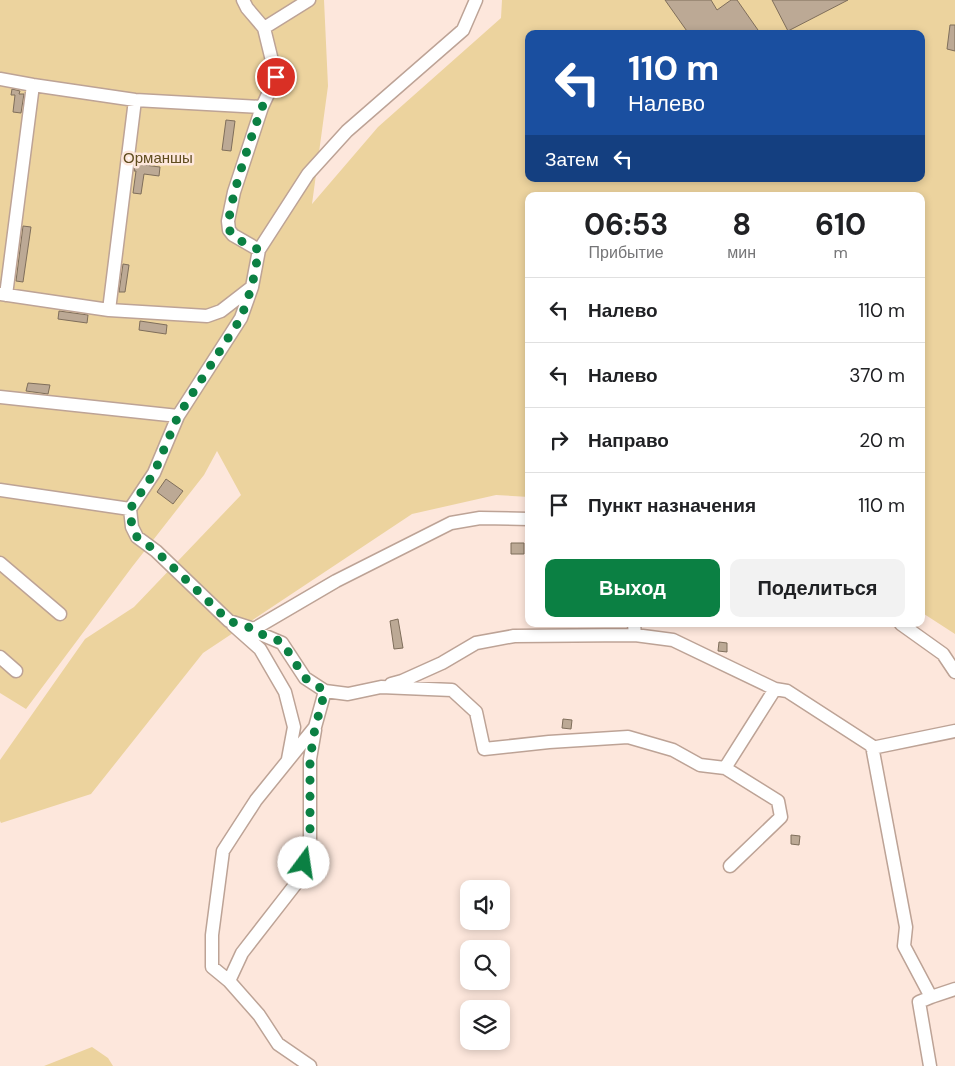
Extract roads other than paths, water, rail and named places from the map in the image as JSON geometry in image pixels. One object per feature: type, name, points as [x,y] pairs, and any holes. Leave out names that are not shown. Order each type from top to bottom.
[{"type":"street","points":[[243,0],[247,8],[264,28],[276,77],[262,107],[234,192],[228,221],[229,230],[233,235],[259,250]]},
{"type":"street","points":[[264,28],[309,0]]},
{"type":"street","points":[[288,762],[294,727],[285,692],[260,649],[156,551],[137,537],[132,527],[130,509],[154,473],[178,416],[241,318],[252,286],[259,250],[308,174],[347,131],[463,30],[476,0]]},
{"type":"street","points":[[0,79],[135,100],[262,107]]},
{"type":"street","points":[[32,85],[3,295],[109,310],[207,316],[221,311],[252,286]]},
{"type":"street","points":[[109,310],[135,100]]},
{"type":"street","points":[[0,397],[178,416]]},
{"type":"street","points":[[0,490],[130,509]]},
{"type":"street","points":[[254,629],[336,581],[451,523],[480,518],[525,519]]},
{"type":"street","points":[[0,563],[60,614]]},
{"type":"street","points":[[229,621],[254,629],[256,632],[282,642],[305,678],[325,691],[348,694],[402,681],[442,663],[476,643],[514,636],[634,629],[673,640],[775,689],[787,691],[872,746],[906,927],[904,946],[931,997]]},
{"type":"street","points":[[905,627],[943,654],[955,672]]},
{"type":"street","points":[[0,657],[16,670]]},
{"type":"street","points":[[381,687],[452,690],[476,712],[484,749],[549,742],[628,737],[673,750],[700,765],[725,768],[778,801],[781,817],[730,866]]},
{"type":"street","points":[[725,768],[775,689]]},
{"type":"street","points":[[229,981],[242,953],[298,882],[310,844],[310,759],[315,728],[325,691]]},
{"type":"street","points":[[310,1066],[278,1044],[259,1015],[229,981],[212,967],[212,935],[223,851],[256,800],[315,728]]},
{"type":"street","points":[[872,748],[955,731]]},
{"type":"street","points":[[930,1066],[919,1002],[955,988]]},
{"type":"park label","name":"Орманшы","points":[[158,158]]}]
